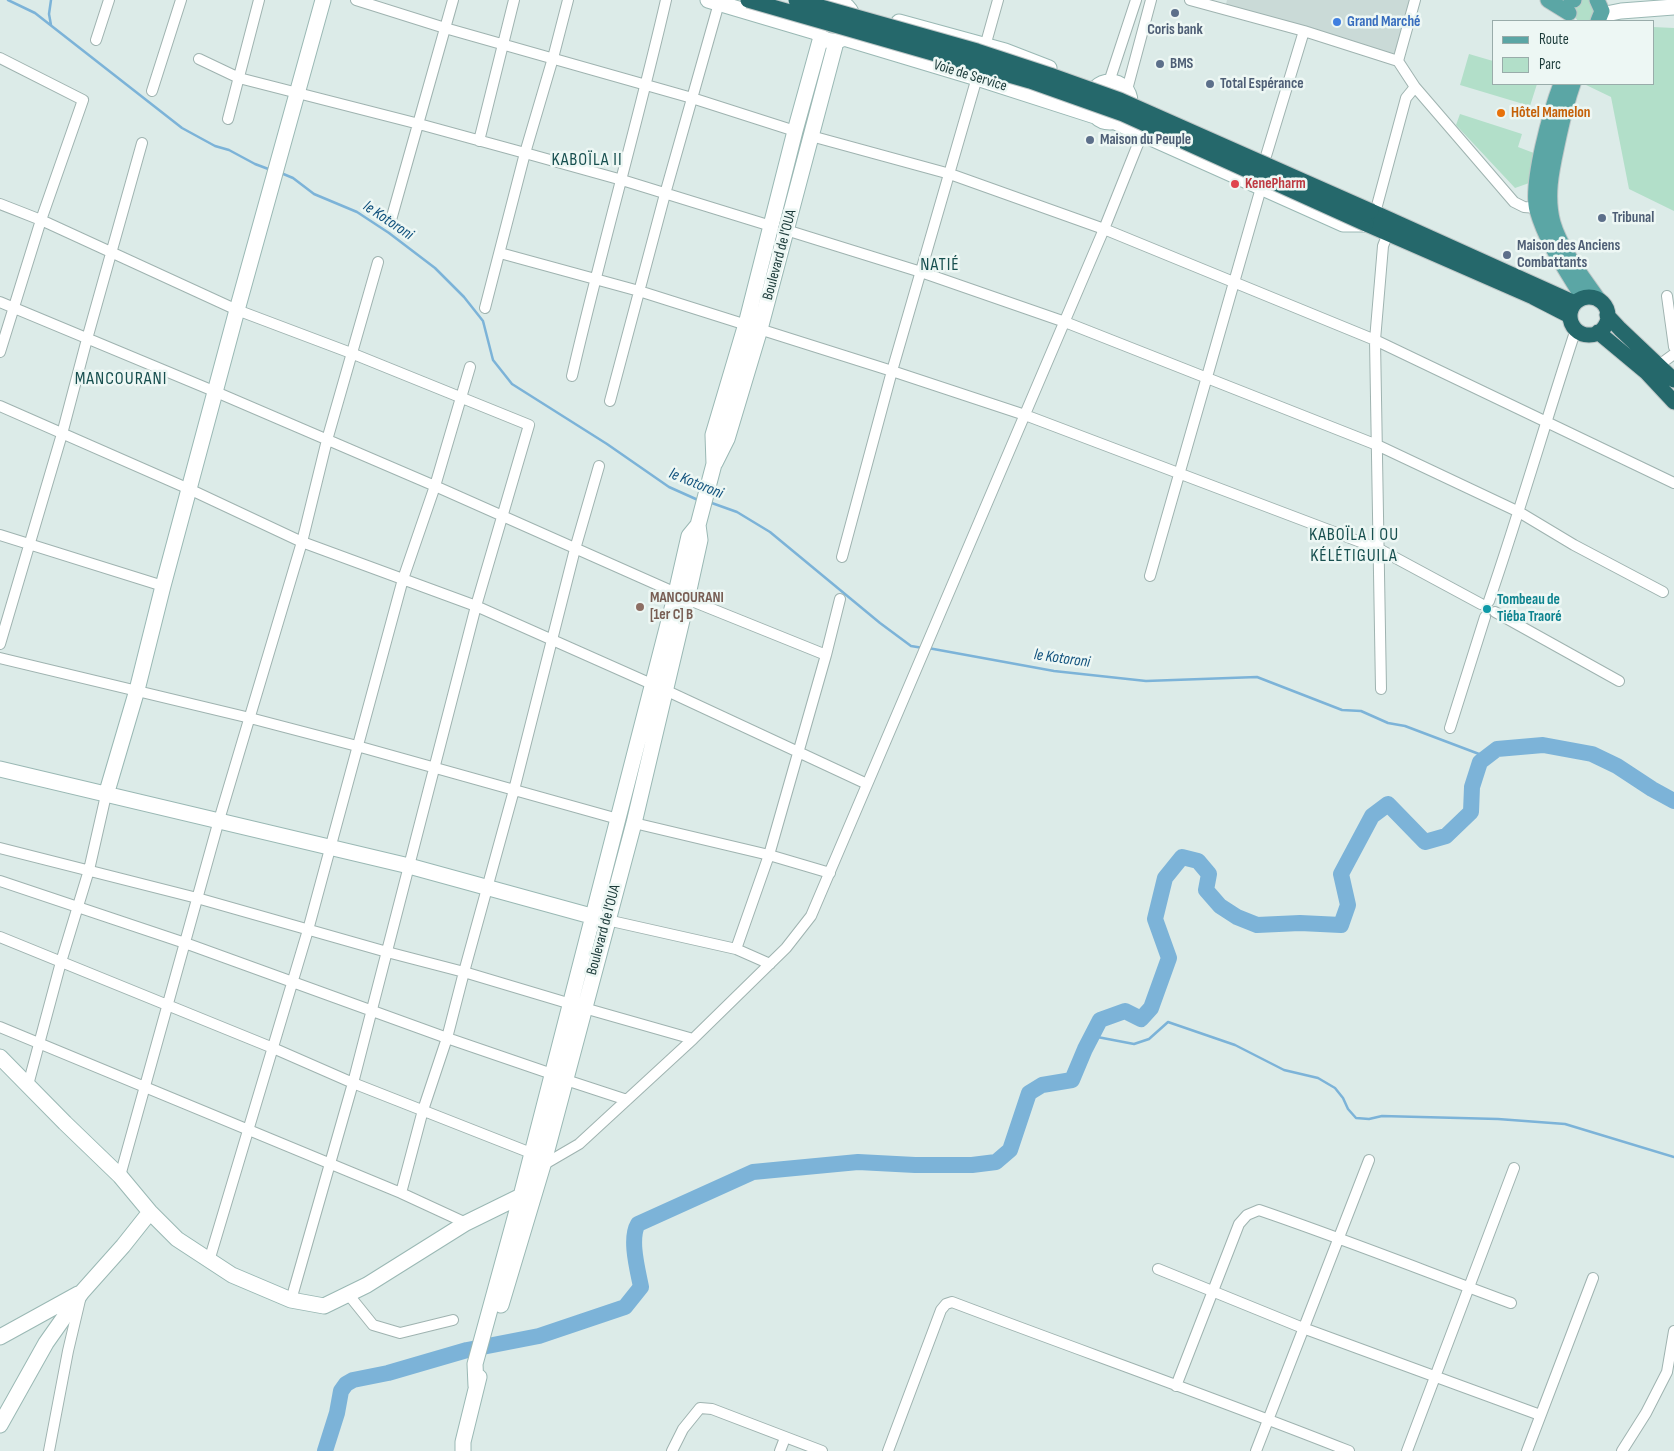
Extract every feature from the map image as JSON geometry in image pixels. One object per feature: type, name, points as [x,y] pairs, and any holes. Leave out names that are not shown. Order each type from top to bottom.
[{"type":"highway","points":[[748,0],[1030,81],[1123,114],[1371,216],[1388,234],[1533,297],[1580,309],[1605,306],[1607,316],[1605,325],[1594,334],[1584,334],[1580,309]]},
{"type":"highway","points":[[796,0],[977,51],[1050,74],[1120,100],[1371,216],[1580,309]]},
{"type":"highway","points":[[1607,316],[1674,380]]},
{"type":"highway","points":[[1598,332],[1646,372],[1674,402]]},
{"type":"main road","points":[[106,794],[137,690],[237,310],[284,139],[299,93],[323,0]]},
{"type":"main road","points":[[1548,0],[1572,7]]},
{"type":"main road","points":[[714,1],[818,35],[840,40],[850,32],[853,26],[852,13],[835,2]]},
{"type":"main road","points":[[753,327],[771,226],[818,35],[813,26],[814,13],[818,7],[835,2],[986,45],[1103,84],[1121,86],[1129,96],[1266,156],[1362,201],[1371,216],[1343,224],[1115,122]]},
{"type":"main road","points":[[1599,10],[1621,11],[1670,8]]},
{"type":"main road","name":"Voie de Service","points":[[840,40],[977,78],[1095,116]]},
{"type":"main road","name":"Boulevard de l'OUA","points":[[600,918],[634,823],[658,687],[682,596],[700,540],[700,518],[714,464],[713,435],[786,230],[811,136],[840,40]]},
{"type":"main road","points":[[1103,84],[1093,91],[1089,105],[1095,116],[1101,121],[1115,122],[1126,114],[1130,102],[1129,96]]},
{"type":"main road","points":[[1561,85],[1539,164],[1536,182],[1537,208],[1580,309]]},
{"type":"main road","points":[[1573,85],[1552,168],[1549,190],[1550,208],[1554,225],[1564,245],[1580,309]]},
{"type":"main road","points":[[463,1451],[462,1442],[488,1332],[527,1198],[543,1165],[559,1077],[600,918],[618,819],[658,687]]},
{"type":"main road","points":[[0,769],[409,866],[600,918]]},
{"type":"main road","points":[[0,1057],[120,1176],[150,1212],[177,1239],[232,1275],[291,1300],[324,1306],[367,1285],[466,1223],[527,1198]]},
{"type":"main road","points":[[527,1198],[531,1154],[559,1077]]},
{"type":"main road","points":[[0,1425],[46,1343],[82,1292],[150,1212]]},
{"type":"main road","points":[[0,1336],[82,1292]]},
{"type":"street","points":[[96,40],[109,0]]},
{"type":"street","points":[[152,92],[182,0]]},
{"type":"street","points":[[228,119],[259,0]]},
{"type":"street","points":[[356,0],[445,28],[692,98],[795,131]]},
{"type":"street","points":[[392,220],[453,0]]},
{"type":"street","points":[[479,141],[514,0]]},
{"type":"street","points":[[485,308],[525,153],[568,0]]},
{"type":"street","points":[[572,376],[666,0]]},
{"type":"street","points":[[842,557],[892,371],[950,174],[998,0]]},
{"type":"street","points":[[1103,84],[1136,0]]},
{"type":"street","points":[[1129,96],[1128,86],[1150,0]]},
{"type":"street","points":[[1190,0],[1304,31],[1398,61],[1415,87],[1514,202],[1524,207],[1537,208]]},
{"type":"street","points":[[1398,61],[1415,0]]},
{"type":"street","points":[[610,401],[692,98],[714,1]]},
{"type":"street","points":[[1266,156],[1304,31]]},
{"type":"street","points":[[0,58],[83,100],[40,220],[0,352]]},
{"type":"street","points":[[199,59],[239,78],[525,153],[622,180],[771,226]]},
{"type":"street","points":[[1371,216],[1406,98],[1415,87]]},
{"type":"street","points":[[543,1165],[579,1144],[693,1039],[786,948],[811,916],[1065,322],[1142,134]]},
{"type":"street","points":[[811,136],[950,174],[1104,229],[1375,340],[1674,483]]},
{"type":"street","points":[[0,644],[62,434],[142,143]]},
{"type":"street","points":[[1150,576],[1261,188]]},
{"type":"street","points":[[0,204],[40,220],[237,310],[351,352],[528,425],[476,606],[436,768],[353,1083],[291,1300]]},
{"type":"street","points":[[786,230],[921,272],[1065,322],[1377,445],[1519,512],[1574,545],[1663,592]]},
{"type":"street","points":[[1380,689],[1375,340],[1383,246],[1388,234]]},
{"type":"street","points":[[500,253],[639,291],[1025,414],[1379,549],[1494,605],[1495,612]]},
{"type":"street","points":[[120,1176],[219,820],[302,542],[327,440],[378,262]]},
{"type":"street","points":[[1667,296],[1674,347]]},
{"type":"street","points":[[0,302],[436,486],[682,596],[826,655]]},
{"type":"street","points":[[1495,612],[1490,617],[1485,617],[1479,612],[1485,602],[1519,512],[1580,309]]},
{"type":"street","points":[[1659,365],[1674,354]]},
{"type":"street","points":[[209,1260],[308,930],[403,578],[436,486],[470,367]]},
{"type":"street","points":[[0,406],[189,489],[302,542],[476,606],[658,687],[867,784]]},
{"type":"street","points":[[401,1193],[423,1110],[447,1038],[514,790],[575,549],[599,466]]},
{"type":"street","points":[[0,535],[163,586]]},
{"type":"street","points":[[736,950],[769,856],[840,599]]},
{"type":"street","points":[[1495,612],[1619,680]]},
{"type":"street","points":[[1450,728],[1485,617]]},
{"type":"street","points":[[0,658],[137,690],[358,746],[618,819]]},
{"type":"street","points":[[28,1085],[61,962],[89,870],[106,794]]},
{"type":"street","points":[[634,823],[830,872]]},
{"type":"street","points":[[0,848],[197,898],[464,972],[693,1039]]},
{"type":"street","points":[[0,881],[185,943],[447,1038],[627,1100]]},
{"type":"street","points":[[600,918],[736,950],[770,964]]},
{"type":"street","points":[[0,937],[273,1048],[353,1083],[531,1154]]},
{"type":"street","points":[[0,1027],[401,1193],[466,1223]]},
{"type":"street","points":[[1256,1451],[1369,1160]]},
{"type":"street","points":[[1406,1451],[1514,1168]]},
{"type":"street","points":[[1176,1386],[1239,1224],[1247,1215],[1259,1210],[1338,1237],[1511,1303]]},
{"type":"street","points":[[1158,1269],[1303,1328],[1540,1415]]},
{"type":"street","points":[[1527,1451],[1593,1278]]},
{"type":"street","points":[[50,1451],[68,1351],[82,1292]]},
{"type":"street","points":[[348,1294],[373,1325],[400,1333],[453,1320]]},
{"type":"street","points":[[888,1451],[941,1310],[946,1304],[952,1302],[1269,1419],[1349,1451]]},
{"type":"street","points":[[1622,1451],[1646,1413],[1667,1372],[1674,1331]]},
{"type":"street","points":[[672,1451],[683,1429],[700,1408],[712,1408],[822,1451]]},
{"type":"street","points":[[780,1451],[785,1438]]},
{"type":"shaded area","name":"Grand Marché","points":[[1227,0],[1419,0],[1398,61],[1224,12]]},
{"type":"green space","points":[[1590,0],[1596,5],[1593,20],[1577,20],[1574,15],[1574,10],[1579,2]]},
{"type":"green space","points":[[1654,27],[1674,28],[1674,211],[1629,189],[1611,97],[1586,85],[1654,85]]},
{"type":"green space","points":[[1469,54],[1492,61],[1492,85],[1537,85],[1530,106],[1460,85]]},
{"type":"green space","points":[[1460,114],[1522,134],[1518,147],[1539,155],[1532,182],[1515,188],[1456,125]]},
{"type":"waterway","name":"le Kotoroni","points":[[8,0],[35,13],[182,128],[215,146],[229,150],[271,170]]},
{"type":"waterway","points":[[51,0],[49,14],[51,25]]},
{"type":"waterway","name":"le Kotoroni","points":[[281,173],[293,178],[314,194],[357,212],[389,233],[435,268],[464,297],[483,321],[493,360],[512,384],[607,444],[669,487],[698,500]]},
{"type":"waterway","name":"le Kotoroni","points":[[709,502],[737,512],[770,532],[880,623],[911,646],[923,648]]},
{"type":"waterway","name":"le Kotoroni","points":[[928,648],[1054,671],[1146,681],[1257,677],[1342,710],[1361,711],[1388,723],[1405,726],[1487,757]]},
{"type":"waterway","points":[[325,1451],[337,1413],[341,1391],[346,1384],[353,1380],[388,1373],[467,1350],[539,1336],[625,1307],[641,1287],[634,1246],[635,1230],[638,1224],[753,1172],[858,1162],[915,1165],[972,1165],[996,1162],[1010,1150],[1029,1093],[1042,1085],[1072,1080],[1100,1020],[1125,1011],[1141,1019],[1151,1008],[1169,958],[1155,919],[1165,878],[1182,857],[1198,861],[1209,874],[1206,890],[1220,906],[1237,917],[1257,925],[1300,923],[1341,925],[1348,905],[1341,874],[1372,816],[1388,804],[1425,842],[1446,836],[1471,812],[1472,787],[1480,762],[1497,749],[1543,745],[1592,754],[1617,766],[1674,801]]},
{"type":"waterway","points":[[1092,1036],[1134,1044],[1149,1039],[1168,1022],[1235,1045],[1284,1070],[1318,1078],[1335,1088],[1356,1118],[1369,1119],[1382,1116],[1498,1119],[1565,1124],[1674,1157]]},
{"type":"place","name":"Coris bank","points":[[1175,13]]},
{"type":"place","name":"Grand Marché","points":[[1337,22]]},
{"type":"place","name":"BMS","points":[[1160,64]]},
{"type":"place","name":"Total Espérance","points":[[1210,84]]},
{"type":"place","name":"Hôtel Mamelon","points":[[1501,113]]},
{"type":"place","name":"Maison du Peuple","points":[[1090,140]]},
{"type":"place","name":"KenePharm","points":[[1235,184]]},
{"type":"place","name":"Tribunal","points":[[1602,218]]},
{"type":"place","name":"Maison des Anciens Combattants","points":[[1507,255]]},
{"type":"place","name":"MANCOURANI [1er C] B","points":[[640,607]]},
{"type":"place","name":"Tombeau de Tiéba Traoré","points":[[1487,609]]},
{"type":"district","name":"KABOÏLA II","points":[[587,160]]},
{"type":"district","name":"NATIÉ","points":[[940,265]]},
{"type":"district","name":"MANCOURANI","points":[[121,379]]},
{"type":"district","name":"KABOÏLA I OU KÉLÉTIGUILA","points":[[1354,545]]}]
